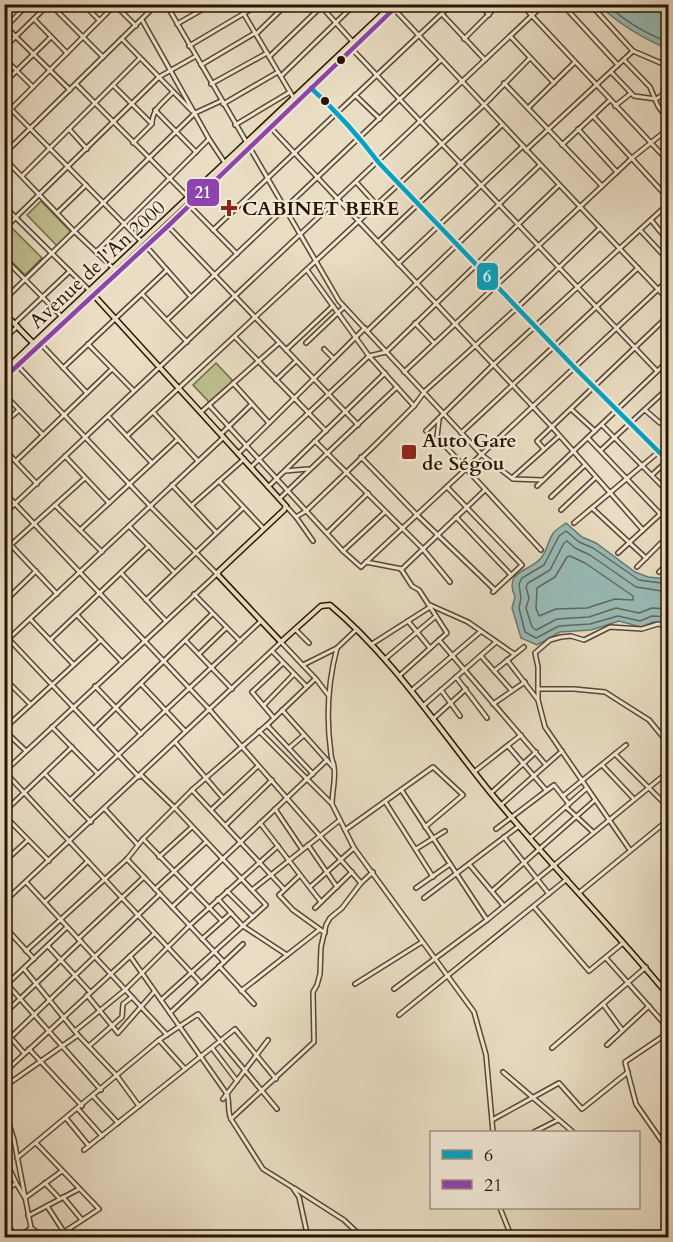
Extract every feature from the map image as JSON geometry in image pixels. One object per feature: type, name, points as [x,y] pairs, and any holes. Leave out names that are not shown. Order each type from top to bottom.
[{"type":"main road","name":"Avenue de l'An 2000","points":[[6,368],[92,293],[114,269],[168,226],[293,97],[392,6],[399,4]]},
{"type":"main road","name":"Avenue de l'An 2000","points":[[4,378],[225,163],[269,127],[352,49],[392,6]]},
{"type":"main road","points":[[92,293],[286,506],[217,574],[281,642],[321,606],[330,605],[357,629],[399,676],[511,817],[625,942],[669,995]]},
{"type":"main road","points":[[4,313],[34,343],[36,349]]},
{"type":"street","points":[[28,4],[5,27],[70,90]]},
{"type":"street","points":[[4,48],[49,4],[103,57]]},
{"type":"street","points":[[83,4],[99,21]]},
{"type":"street","points":[[114,269],[75,232],[4,156],[157,4]]},
{"type":"street","points":[[166,4],[315,262],[344,307],[482,455],[512,478],[543,480]]},
{"type":"street","points":[[177,24],[212,4]]},
{"type":"street","points":[[238,4],[293,97]]},
{"type":"street","points":[[189,46],[260,4]]},
{"type":"street","points":[[201,65],[256,33],[287,4]]},
{"type":"street","points":[[4,300],[195,113],[279,74],[337,24],[355,4]]},
{"type":"street","points":[[213,230],[452,4]]},
{"type":"street","points":[[480,4],[489,15]]},
{"type":"street","points":[[464,39],[500,4]]},
{"type":"street","points":[[521,4],[574,63],[669,161]]},
{"type":"street","points":[[4,514],[379,163],[544,4]]},
{"type":"street","points":[[562,4],[618,65]]},
{"type":"street","points":[[590,4],[633,51],[669,66]]},
{"type":"street","points":[[11,109],[115,5],[136,26]]},
{"type":"street","points":[[211,84],[268,55],[322,5],[353,42]]},
{"type":"street","points":[[392,6],[669,300]]},
{"type":"street","points":[[442,14],[484,60]]},
{"type":"street","points":[[34,19],[67,53]]},
{"type":"street","points":[[142,20],[225,163]]},
{"type":"street","points":[[510,36],[554,83]]},
{"type":"street","points":[[4,83],[51,37]]},
{"type":"street","points":[[122,39],[195,113]]},
{"type":"street","points":[[352,49],[657,371]]},
{"type":"street","points":[[398,264],[481,185],[547,130],[633,51]]},
{"type":"street","points":[[4,229],[159,77],[196,57]]},
{"type":"street","points":[[4,58],[33,87]]},
{"type":"street","points":[[22,176],[140,58]]},
{"type":"street","points":[[127,436],[484,105],[530,58]]},
{"type":"street","points":[[166,320],[441,60]]},
{"type":"street","points":[[624,60],[650,87],[658,106],[668,118]]},
{"type":"street","points":[[528,108],[574,63]]},
{"type":"street","points":[[610,72],[630,94],[656,99],[669,87]]},
{"type":"street","points":[[504,83],[602,186]]},
{"type":"street","points":[[76,84],[189,198]]},
{"type":"street","points":[[113,85],[152,124]]},
{"type":"street","points":[[311,88],[360,137],[379,163],[476,265],[629,424],[668,461],[652,475]]},
{"type":"street","points":[[133,143],[152,124],[152,115],[155,110],[174,92]]},
{"type":"street","points":[[235,125],[290,92]]},
{"type":"street","points":[[615,106],[630,94]]},
{"type":"street","points":[[355,95],[380,119]]},
{"type":"street","points":[[562,145],[610,100]]},
{"type":"street","points":[[4,102],[125,224],[191,297]]},
{"type":"street","points":[[155,110],[196,152]]},
{"type":"street","points":[[593,116],[669,198]]},
{"type":"street","points":[[378,242],[502,125]]},
{"type":"street","points":[[269,127],[475,345],[643,530]]},
{"type":"street","points":[[69,129],[87,149]]},
{"type":"street","points":[[578,129],[617,172]]},
{"type":"street","points":[[404,372],[632,158],[669,129]]},
{"type":"street","points":[[96,252],[209,139]]},
{"type":"street","points":[[239,453],[356,337],[416,284],[540,165]]},
{"type":"street","points":[[357,183],[377,205]]},
{"type":"street","points":[[57,213],[86,185]]},
{"type":"street","points":[[251,467],[369,356],[386,352],[560,185]]},
{"type":"street","points":[[189,205],[237,254]]},
{"type":"street","points":[[4,206],[92,293]]},
{"type":"street","points":[[426,430],[493,365],[668,207]]},
{"type":"street","points":[[651,220],[669,241]]},
{"type":"street","points":[[168,226],[358,425]]},
{"type":"street","points":[[296,517],[306,511],[414,406],[425,392],[518,308],[600,228]]},
{"type":"street","points":[[640,231],[669,260]]},
{"type":"street","points":[[5,261],[26,279],[62,317]]},
{"type":"street","points":[[461,433],[638,268]]},
{"type":"street","points":[[63,368],[167,270]]},
{"type":"street","points":[[307,270],[369,356],[414,406]]},
{"type":"street","points":[[4,339],[70,271]]},
{"type":"street","points":[[209,405],[343,551],[361,567],[669,280]]},
{"type":"street","points":[[142,294],[187,342]]},
{"type":"street","points":[[286,350],[333,306]]},
{"type":"street","points":[[306,343],[344,307]]},
{"type":"street","points":[[544,449],[537,441],[669,316]]},
{"type":"street","points":[[415,323],[434,343]]},
{"type":"street","points":[[235,337],[326,431]]},
{"type":"street","points":[[201,412],[279,343]]},
{"type":"street","points":[[40,344],[87,393]]},
{"type":"street","points":[[88,344],[134,391]]},
{"type":"street","points":[[324,349],[334,359]]},
{"type":"street","points":[[276,380],[297,361]]},
{"type":"street","points":[[537,486],[668,363]]},
{"type":"street","points":[[18,366],[217,574],[143,640],[5,771],[201,983]]},
{"type":"street","points":[[16,461],[112,369]]},
{"type":"street","points":[[268,487],[385,373]]},
{"type":"street","points":[[233,383],[269,423]]},
{"type":"street","points":[[279,499],[397,387]]},
{"type":"street","points":[[601,450],[669,388]]},
{"type":"street","points":[[4,394],[43,435]]},
{"type":"street","points":[[4,643],[198,461],[252,404]]},
{"type":"street","points":[[571,409],[595,430]]},
{"type":"street","points":[[4,423],[19,410]]},
{"type":"street","points":[[645,410],[660,423],[669,417]]},
{"type":"street","points":[[153,412],[198,461]]},
{"type":"street","points":[[107,416],[152,463]]},
{"type":"street","points":[[439,418],[437,437],[541,550]]},
{"type":"street","points":[[602,425],[669,492]]},
{"type":"street","points":[[512,478],[559,436]]},
{"type":"street","points":[[588,438],[669,522]]},
{"type":"street","points":[[80,530],[178,439]]},
{"type":"street","points":[[315,441],[422,548],[450,582]]},
{"type":"street","points":[[574,523],[669,444]]},
{"type":"street","points":[[4,449],[37,484]]},
{"type":"street","points":[[65,456],[109,503]]},
{"type":"street","points":[[361,457],[494,591],[522,566],[447,487]]},
{"type":"street","points":[[192,505],[244,459]]},
{"type":"street","points":[[551,497],[584,466]]},
{"type":"street","points":[[285,471],[310,469]]},
{"type":"street","points":[[4,551],[85,478]]},
{"type":"street","points":[[561,510],[595,478]]},
{"type":"street","points":[[219,481],[264,529]]},
{"type":"street","points":[[172,485],[217,532]]},
{"type":"street","points":[[401,569],[485,490]]},
{"type":"street","points":[[4,492],[209,709],[361,883]]},
{"type":"street","points":[[327,533],[368,493]]},
{"type":"street","points":[[55,505],[102,552]]},
{"type":"street","points":[[286,506],[313,541]]},
{"type":"street","points":[[618,553],[669,507]]},
{"type":"street","points":[[146,600],[243,508]]},
{"type":"street","points":[[592,508],[646,558]]},
{"type":"street","points":[[343,551],[385,512]]},
{"type":"street","points":[[456,518],[511,575]]},
{"type":"street","points":[[129,526],[174,572]]},
{"type":"street","points":[[637,567],[669,536]]},
{"type":"street","points":[[11,545],[57,594]]},
{"type":"street","points":[[50,640],[149,546]]},
{"type":"street","points":[[366,562],[401,569],[412,586],[419,590],[447,633],[399,676]]},
{"type":"street","points":[[659,572],[669,563]]},
{"type":"street","points":[[4,602],[36,571]]},
{"type":"street","points":[[122,574],[165,620]]},
{"type":"street","points":[[194,594],[240,641]]},
{"type":"street","points":[[372,644],[430,606]]},
{"type":"street","points":[[430,606],[468,622],[495,643],[514,654]]},
{"type":"street","points":[[94,729],[212,614]]},
{"type":"street","points":[[77,615],[122,661]]},
{"type":"street","points":[[385,659],[436,616]]},
{"type":"street","points":[[30,619],[73,664]]},
{"type":"street","points":[[70,800],[261,621]]},
{"type":"street","points":[[408,621],[430,648]]},
{"type":"street","points":[[630,850],[545,727],[538,700],[538,668],[535,654],[550,640],[571,636],[584,640],[610,627],[642,629],[658,624],[669,626]]},
{"type":"street","points":[[199,654],[226,628]]},
{"type":"street","points":[[303,665],[337,648],[357,629]]},
{"type":"street","points":[[296,630],[309,643]]},
{"type":"street","points":[[411,691],[480,632]]},
{"type":"street","points":[[4,634],[118,756],[174,807],[266,905],[161,1000]]},
{"type":"street","points":[[26,752],[4,730],[101,640]]},
{"type":"street","points":[[439,640],[546,765]]},
{"type":"street","points":[[186,641],[232,689]]},
{"type":"street","points":[[4,902],[281,642],[316,678],[329,696]]},
{"type":"street","points":[[423,706],[495,643]]},
{"type":"street","points":[[494,671],[524,647]]},
{"type":"street","points":[[332,804],[335,769],[331,756],[329,696],[330,676],[337,648]]},
{"type":"street","points":[[272,651],[307,687]]},
{"type":"street","points":[[481,656],[512,690]]},
{"type":"street","points":[[507,660],[538,700]]},
{"type":"street","points":[[274,718],[252,692],[284,663]]},
{"type":"street","points":[[264,705],[294,674]]},
{"type":"street","points":[[456,677],[487,718]]},
{"type":"street","points":[[26,951],[127,859],[143,839],[192,790],[267,725],[316,678]]},
{"type":"street","points":[[5,680],[30,704]]},
{"type":"street","points":[[493,704],[525,682]]},
{"type":"street","points":[[141,684],[186,731]]},
{"type":"street","points":[[95,686],[141,735]]},
{"type":"street","points":[[433,719],[466,689]]},
{"type":"street","points":[[538,689],[604,692],[649,720],[669,743]]},
{"type":"street","points":[[441,690],[460,716]]},
{"type":"street","points":[[282,710],[335,769]]},
{"type":"street","points":[[267,725],[313,774]]},
{"type":"street","points":[[52,727],[98,774]]},
{"type":"street","points":[[259,731],[332,804],[354,848],[474,1012],[486,1055],[493,1131]]},
{"type":"street","points":[[289,748],[304,735]]},
{"type":"street","points":[[474,772],[521,735]]},
{"type":"street","points":[[175,742],[223,798]]},
{"type":"street","points":[[563,796],[626,745]]},
{"type":"street","points":[[508,746],[546,790]]},
{"type":"street","points":[[49,861],[4,814],[72,747]]},
{"type":"street","points":[[501,805],[562,751]]},
{"type":"street","points":[[491,793],[536,753]]},
{"type":"street","points":[[615,754],[669,807]]},
{"type":"street","points":[[172,907],[327,760]]},
{"type":"street","points":[[211,810],[258,765]]},
{"type":"street","points":[[602,765],[634,799]]},
{"type":"street","points":[[345,830],[433,767],[463,795],[425,827]]},
{"type":"street","points":[[394,989],[487,920],[669,772]]},
{"type":"street","points":[[45,774],[91,822]]},
{"type":"street","points":[[225,825],[272,780]]},
{"type":"street","points":[[496,829],[554,785],[576,816],[593,832]]},
{"type":"street","points":[[531,838],[587,788]]},
{"type":"street","points":[[192,790],[284,890]]},
{"type":"street","points":[[402,791],[487,920]]},
{"type":"street","points":[[492,891],[595,800]]},
{"type":"street","points":[[386,802],[433,877]]},
{"type":"street","points":[[105,809],[139,845]]},
{"type":"street","points":[[275,809],[302,849]]},
{"type":"street","points":[[580,892],[669,819]]},
{"type":"street","points":[[252,890],[340,820]]},
{"type":"street","points":[[260,823],[321,902]]},
{"type":"street","points":[[424,898],[519,826]]},
{"type":"street","points":[[159,857],[192,827]]},
{"type":"street","points":[[416,849],[445,831]]},
{"type":"street","points":[[504,837],[549,894]]},
{"type":"street","points":[[143,839],[222,921]]},
{"type":"street","points":[[4,862],[28,840]]},
{"type":"street","points":[[155,889],[206,842]]},
{"type":"street","points":[[308,845],[337,887]]},
{"type":"street","points":[[75,1030],[126,990],[218,899],[278,846]]},
{"type":"street","points":[[310,887],[354,848]]},
{"type":"street","points":[[127,859],[224,962]]},
{"type":"street","points":[[45,902],[88,861]]},
{"type":"street","points":[[416,888],[450,864]]},
{"type":"street","points":[[469,864],[504,906]]},
{"type":"street","points":[[315,909],[352,872]]},
{"type":"street","points":[[231,1119],[314,1042],[313,992],[320,974],[321,947],[326,925],[373,872]]},
{"type":"street","points":[[300,875],[279,895],[293,910],[325,933]]},
{"type":"street","points":[[4,1014],[144,877]]},
{"type":"street","points":[[399,1015],[567,879]]},
{"type":"street","points":[[26,882],[167,1035]]},
{"type":"street","points":[[227,891],[253,917]]},
{"type":"street","points":[[11,1037],[160,894]]},
{"type":"street","points":[[218,899],[243,926],[287,955]]},
{"type":"street","points":[[534,906],[589,971],[625,942]]},
{"type":"street","points":[[202,939],[231,913]]},
{"type":"street","points":[[4,926],[34,959]]},
{"type":"street","points":[[67,927],[6,986],[20,998],[101,1090]]},
{"type":"street","points":[[241,991],[319,930]]},
{"type":"street","points":[[4,1085],[8,1069],[155,933]]},
{"type":"street","points":[[355,984],[422,942]]},
{"type":"street","points":[[170,1013],[243,944]]},
{"type":"street","points":[[48,946],[75,975],[118,1033],[154,992]]},
{"type":"street","points":[[130,956],[227,1094],[228,1112],[231,1119],[263,1169],[344,1220],[363,1238]]},
{"type":"street","points":[[606,958],[669,1028]]},
{"type":"street","points":[[219,966],[254,1004]]},
{"type":"street","points":[[552,1048],[646,967]]},
{"type":"street","points":[[24,969],[78,1035],[117,1076],[139,1106]]},
{"type":"street","points":[[89,1046],[122,1017],[123,1004],[132,997]]},
{"type":"street","points":[[603,1004],[622,1030]]},
{"type":"street","points":[[607,1045],[649,1006]]},
{"type":"street","points":[[17,1158],[159,1040],[198,1014],[277,1109]]},
{"type":"street","points":[[122,1017],[129,1021]]},
{"type":"street","points":[[84,1150],[236,1029],[276,1078]]},
{"type":"street","points":[[4,1030],[24,1053]]},
{"type":"street","points":[[669,1033],[625,1062],[636,1104],[669,1150]]},
{"type":"street","points":[[4,1085],[78,1035]]},
{"type":"street","points":[[159,1040],[184,1069]]},
{"type":"street","points":[[223,1099],[268,1040]]},
{"type":"street","points":[[212,1048],[237,1081]]},
{"type":"street","points":[[29,1049],[82,1106]]},
{"type":"street","points":[[4,1060],[8,1069]]},
{"type":"street","points":[[503,1072],[572,1131]]},
{"type":"street","points":[[492,1120],[559,1083],[582,1109],[628,1072]]},
{"type":"street","points":[[93,1096],[118,1123]]},
{"type":"street","points":[[4,1108],[17,1158],[33,1238]]},
{"type":"street","points":[[78,1109],[102,1136]]},
{"type":"street","points":[[66,1118],[90,1146]]},
{"type":"street","points":[[538,1131],[558,1120]]},
{"type":"street","points":[[36,1143],[99,1209],[56,1238]]},
{"type":"street","points":[[4,1157],[25,1198]]},
{"type":"street","points":[[25,1198],[62,1171]]},
{"type":"street","points":[[4,1191],[16,1183]]},
{"type":"street","points":[[45,1183],[82,1220]]},
{"type":"street","points":[[292,1187],[299,1197],[308,1238]]},
{"type":"street","points":[[28,1216],[79,1188]]},
{"type":"street","points":[[47,1206],[64,1232]]},
{"type":"street","points":[[500,1209],[512,1238]]},
{"type":"street","points":[[4,1220],[18,1238],[31,1228]]},
{"type":"street","points":[[31,1228],[46,1238]]},
{"type":"green space","points":[[41,201],[71,232],[57,246],[27,215]]},
{"type":"green space","points":[[11,227],[42,258],[25,275],[5,255],[5,233]]},
{"type":"green space","points":[[216,363],[233,381],[209,402],[193,385]]},
{"type":"water","points":[[599,5],[668,5],[668,49],[632,30]]},
{"type":"water","points":[[566,523],[582,537],[596,543],[635,572],[648,577],[668,579],[668,623],[653,622],[641,627],[619,621],[591,630],[560,632],[537,645],[521,638],[512,608],[515,597],[512,581],[515,576],[541,558],[554,532]]},
{"type":"transit line","name":"21","points":[[4,378],[168,226],[399,4]]},
{"type":"transit line","name":"6","points":[[311,88],[347,124],[379,163],[575,368],[668,461]]},
{"type":"place","name":"CABINET BERE","points":[[229,208]]},
{"type":"place","name":"Auto Gare de Ségou","points":[[409,452]]}]
